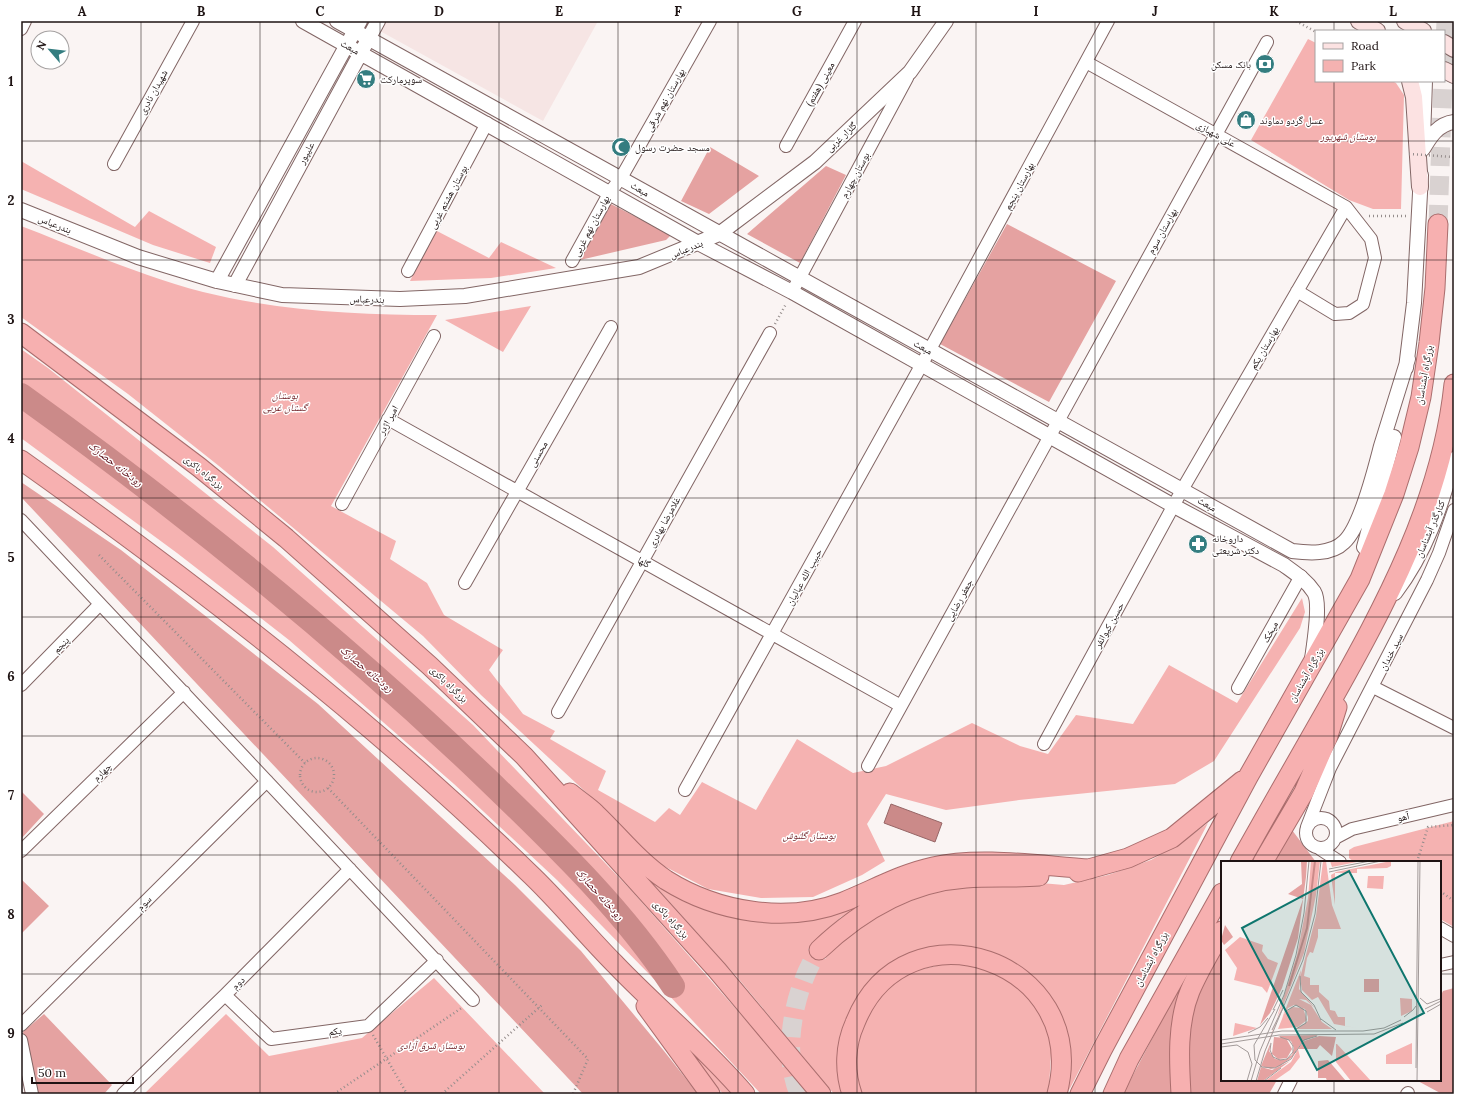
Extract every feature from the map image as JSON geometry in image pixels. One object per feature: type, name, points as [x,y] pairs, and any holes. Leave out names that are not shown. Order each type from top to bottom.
[{"type":"highway","name":"بزرگراه آبشناسان","points":[[1080,1094],[1248,776],[1360,579],[1394,494],[1411,440],[1421,397],[1435,288],[1438,224]]},
{"type":"highway","name":"بزرگراه باکری","points":[[21,334],[199,467],[286,538],[430,666],[524,756],[717,970],[820,1094]]},
{"type":"highway","points":[[1241,861],[1350,668],[1390,593],[1427,504],[1442,454],[1454,384]]},
{"type":"highway","points":[[21,460],[141,545],[342,703],[448,797],[530,874],[616,965],[725,1070],[745,1094]]},
{"type":"highway","points":[[1264,861],[1304,792],[1327,739],[1350,668]]},
{"type":"highway","points":[[524,756],[595,813],[642,862],[666,880],[698,897],[736,909],[772,912],[799,912],[822,908],[842,902],[902,876],[934,866],[969,862],[1090,869]]},
{"type":"highway","points":[[819,950],[840,930],[862,913],[894,896],[923,885],[966,878],[1063,875],[1128,858],[1172,838],[1248,776]]},
{"type":"highway","points":[[1113,1094],[1129,1059],[1221,895]]},
{"type":"highway","points":[[1181,1094],[1179,1056],[1185,1008],[1197,976],[1221,933]]},
{"type":"highway","points":[[852,1094],[847,1071],[849,1042],[858,1014],[869,998],[882,983],[902,968],[922,960],[953,955],[979,958],[1002,967],[1020,978],[1041,999],[1055,1025],[1061,1045],[1061,1073],[1057,1094]]},
{"type":"highway","points":[[616,965],[710,1094]]},
{"type":"highway","points":[[692,1070],[714,1094]]},
{"type":"main road","points":[[1352,21],[1364,30]]},
{"type":"main road","points":[[1358,21],[1375,30]]},
{"type":"main road","points":[[1405,21],[1421,30]]},
{"type":"main road","points":[[1445,44],[1454,49]]},
{"type":"main road","points":[[1445,70],[1454,75]]},
{"type":"main road","points":[[1410,82],[1416,113],[1420,187]]},
{"type":"street","points":[[21,29],[25,21]]},
{"type":"street","name":"شهیدان نادری","points":[[114,164],[193,21]]},
{"type":"street","name":"مبعث","points":[[303,21],[610,192],[700,244],[792,292],[1174,506],[1284,565],[1301,576],[1315,593],[1317,616],[1312,664]]},
{"type":"street","name":"مبعث","points":[[337,21],[357,26],[368,38],[1292,551],[1308,553],[1329,551],[1344,542],[1357,521],[1367,495],[1408,359]]},
{"type":"street","name":"علیپور","points":[[234,285],[378,21]]},
{"type":"street","name":"بهارستان نهم شرقی","points":[[610,192],[621,178],[710,21]]},
{"type":"street","name":"معینی (هفتم)","points":[[786,146],[855,21]]},
{"type":"street","name":"گلزار غربی","points":[[719,234],[815,162],[910,72],[946,21]]},
{"type":"street","name":"بهارستان پنجم","points":[[922,364],[1108,21]]},
{"type":"street","name":"علیپور","points":[[217,281],[357,26]]},
{"type":"street","name":"بهارستان سوم","points":[[1049,435],[1267,42]]},
{"type":"street","name":"علی شهبازی","points":[[1086,62],[1346,207]]},
{"type":"street","name":"بوستان چهارم","points":[[792,292],[910,72]]},
{"type":"street","points":[[1348,600],[1374,514],[1395,432],[1408,359],[1414,303],[1420,187],[1413,152],[1426,82]]},
{"type":"street","points":[[1413,152],[1435,131],[1446,123],[1454,122]]},
{"type":"street","name":"بوستان هشتم غربی","points":[[408,271],[487,123]]},
{"type":"street","name":"بهارستان نهم غربی","points":[[572,261],[610,192]]},
{"type":"street","points":[[1297,291],[1335,314],[1349,313],[1363,304],[1374,258],[1371,239],[1346,207]]},
{"type":"street","name":"بهارستان یکم","points":[[1174,506],[1346,207]]},
{"type":"street","name":"بندرعباس","points":[[21,210],[138,257],[217,281],[282,295],[303,296],[400,299],[465,296],[639,267],[700,244],[719,234]]},
{"type":"street","name":"محسنی","points":[[465,583],[611,327]]},
{"type":"street","name":"غلامرضا بهادری","points":[[558,712],[770,333]]},
{"type":"street","name":"امیر اژدر","points":[[342,504],[434,336]]},
{"type":"street","name":"حبیب الله عبائیان","points":[[685,790],[922,364]]},
{"type":"street","name":"گلها","points":[[388,419],[901,706]]},
{"type":"street","name":"جعفر رضایی","points":[[868,766],[1049,435]]},
{"type":"street","name":"کنارگذر آبشناسان","points":[[1379,614],[1409,575],[1426,543],[1443,500],[1454,459]]},
{"type":"street","name":"حسین کیوانفر","points":[[1044,744],[1174,506]]},
{"type":"street","name":"سید خندان","points":[[1307,827],[1330,768],[1430,574],[1454,510]]},
{"type":"street","points":[[21,520],[473,1000]]},
{"type":"street","name":"میخک","points":[[1238,688],[1301,576]]},
{"type":"street","name":"پنجم","points":[[21,685],[100,604]]},
{"type":"street","points":[[1373,687],[1454,728]]},
{"type":"street","name":"چهارم","points":[[21,851],[184,692]]},
{"type":"street","name":"سوم","points":[[21,1025],[267,781]]},
{"type":"street","points":[[1321,791],[1329,821],[1335,828],[1334,841],[1340,861]]},
{"type":"street","name":"آهو","points":[[1352,829],[1454,805]]},
{"type":"street","points":[[1338,861],[1320,849],[1315,848],[1308,841],[1306,837],[1307,827],[1314,820],[1329,821],[1340,828],[1352,829]]},
{"type":"street","points":[[1320,849],[1325,848],[1352,829]]},
{"type":"street","name":"دوم","points":[[123,1094],[225,995],[350,869]]},
{"type":"street","points":[[1441,929],[1454,936]]},
{"type":"street","points":[[368,1026],[436,960]]},
{"type":"street","points":[[1441,965],[1454,962]]},
{"type":"street","name":"یکم","points":[[225,995],[271,1040],[368,1026]]},
{"type":"street","points":[[21,1040],[32,1094]]},
{"type":"path","points":[[1296,21],[1315,31]]},
{"type":"path","points":[[1413,152],[1454,157]]},
{"type":"path","points":[[1346,207],[1370,216],[1408,216],[1408,209]]},
{"type":"path","points":[[770,333],[792,292]]},
{"type":"path","points":[[99,555],[305,763]]},
{"type":"path","points":[[320,758],[330,764],[334,774],[328,788],[317,792],[307,788],[301,779],[300,773],[305,763],[310,760],[320,758]]},
{"type":"path","points":[[328,788],[588,1059],[573,1094]]},
{"type":"path","points":[[1417,861],[1428,827],[1454,825]]},
{"type":"path","points":[[1441,892],[1454,901]]},
{"type":"path","points":[[334,1094],[473,1000]]},
{"type":"path","points":[[442,1094],[542,1005]]},
{"type":"path","points":[[368,1026],[407,1094]]},
{"type":"shaded area","points":[[386,21],[598,21],[543,121],[380,31]]},
{"type":"shaded area","points":[[710,147],[759,176],[709,214],[681,201]]},
{"type":"shaded area","points":[[826,166],[846,175],[800,263],[747,234]]},
{"type":"shaded area","points":[[609,203],[671,235],[666,240],[580,260]]},
{"type":"shaded area","points":[[1007,224],[1116,281],[1049,402],[940,344]]},
{"type":"shaded area","points":[[21,482],[121,550],[318,704],[515,885],[581,951],[698,1094],[583,1094],[21,497]]},
{"type":"shaded area","points":[[21,791],[44,814],[21,839]]},
{"type":"shaded area","points":[[891,804],[942,823],[935,842],[884,823]]},
{"type":"shaded area","points":[[1289,826],[1315,861],[1270,861]]},
{"type":"shaded area","points":[[21,879],[49,906],[21,934]]},
{"type":"shaded area","points":[[1221,944],[1221,1081],[1276,1081],[1269,1094],[1187,1094],[1184,1076],[1192,1005]]},
{"type":"shaded area","points":[[1193,961],[1177,1094],[1123,1094]]},
{"type":"shaded area","points":[[1454,988],[1454,1094],[1442,1094],[1418,1081],[1441,1081],[1441,995],[1443,991]]},
{"type":"shaded area","points":[[44,1014],[112,1085],[104,1094],[37,1094],[23,1032]]},
{"type":"green space","name":"بوستان شهریور","points":[[1308,39],[1315,42],[1315,82],[1394,82],[1404,95],[1401,209],[1373,209],[1349,200],[1251,140]]},
{"type":"green space","points":[[21,161],[135,227],[149,211],[216,247],[210,263],[153,245],[21,189]]},
{"type":"green space","points":[[21,226],[111,262],[180,286],[203,292],[261,304],[320,311],[437,315],[331,506],[396,541],[390,559],[427,583],[444,615],[503,650],[489,670],[523,714],[555,731],[550,739],[606,771],[598,790],[655,822],[669,808],[680,815],[702,782],[756,810],[797,739],[853,773],[886,766],[972,723],[1020,746],[1048,754],[1076,715],[1133,724],[1169,665],[1237,703],[1302,598],[1305,612],[1300,628],[1214,761],[1175,784],[1019,800],[946,810],[886,794],[867,824],[885,861],[862,875],[813,897],[761,898],[708,889],[658,863],[590,796],[481,695],[423,636],[219,466],[128,394],[21,317]]},
{"type":"green space","points":[[435,230],[489,258],[501,242],[556,268],[491,278],[410,281]]},
{"type":"green space","points":[[531,306],[503,352],[445,320]]},
{"type":"green space","points":[[21,349],[48,368],[273,547],[473,725],[630,889],[774,1052],[807,1094],[761,1094],[651,976],[557,880],[454,784],[289,640],[177,553],[21,438]]},
{"type":"green space","points":[[593,817],[698,904],[851,905],[994,872],[859,907],[841,917],[810,946],[825,959],[840,941],[865,922],[926,891],[1029,882],[1064,885],[1108,875],[1151,860],[1181,843],[1208,823],[1067,1094],[1062,1094],[1053,1007],[954,949],[866,992],[846,1094],[834,1094],[737,977]]},
{"type":"green space","points":[[1454,821],[1454,927],[1441,920],[1441,861],[1353,861],[1349,858],[1349,850],[1354,847]]},
{"type":"green space","points":[[962,960],[1025,988],[1052,1035],[1049,1088],[1047,1094],[856,1094],[852,1062],[865,1012],[901,974]]},
{"type":"green space","name":"بوستان شرق آزادی","points":[[434,978],[545,1094],[144,1094],[226,1014],[269,1056],[362,1038]]},
{"type":"green space","points":[[644,997],[732,1094],[723,1094]]},
{"type":"waterway","name":"رودخانه حصارک","points":[[21,395],[82,439],[202,531],[318,627],[431,726],[511,802],[585,877],[631,929],[673,986]]},
{"type":"tunnel","points":[[1445,44],[1446,21]]},
{"type":"tunnel","points":[[1438,224],[1443,82]]},
{"type":"tunnel","points":[[799,1094],[791,1059],[793,1020],[803,982],[810,965],[819,950]]},
{"type":"place","name":"بانک مسکن","points":[[1265,64]]},
{"type":"place","name":"سوپرمارکت","points":[[366,79]]},
{"type":"place","name":"عسل گردو دماوند","points":[[1246,120]]},
{"type":"place","name":"مسجد حضرت رسول","points":[[621,147]]},
{"type":"place","name":"داروخانه دکتر شریعتی","points":[[1198,544]]},
{"type":"park label","name":"بوستان گستان غربی","points":[[285,400]]},
{"type":"park label","name":"بوستان گلنوش","points":[[809,835]]}]
